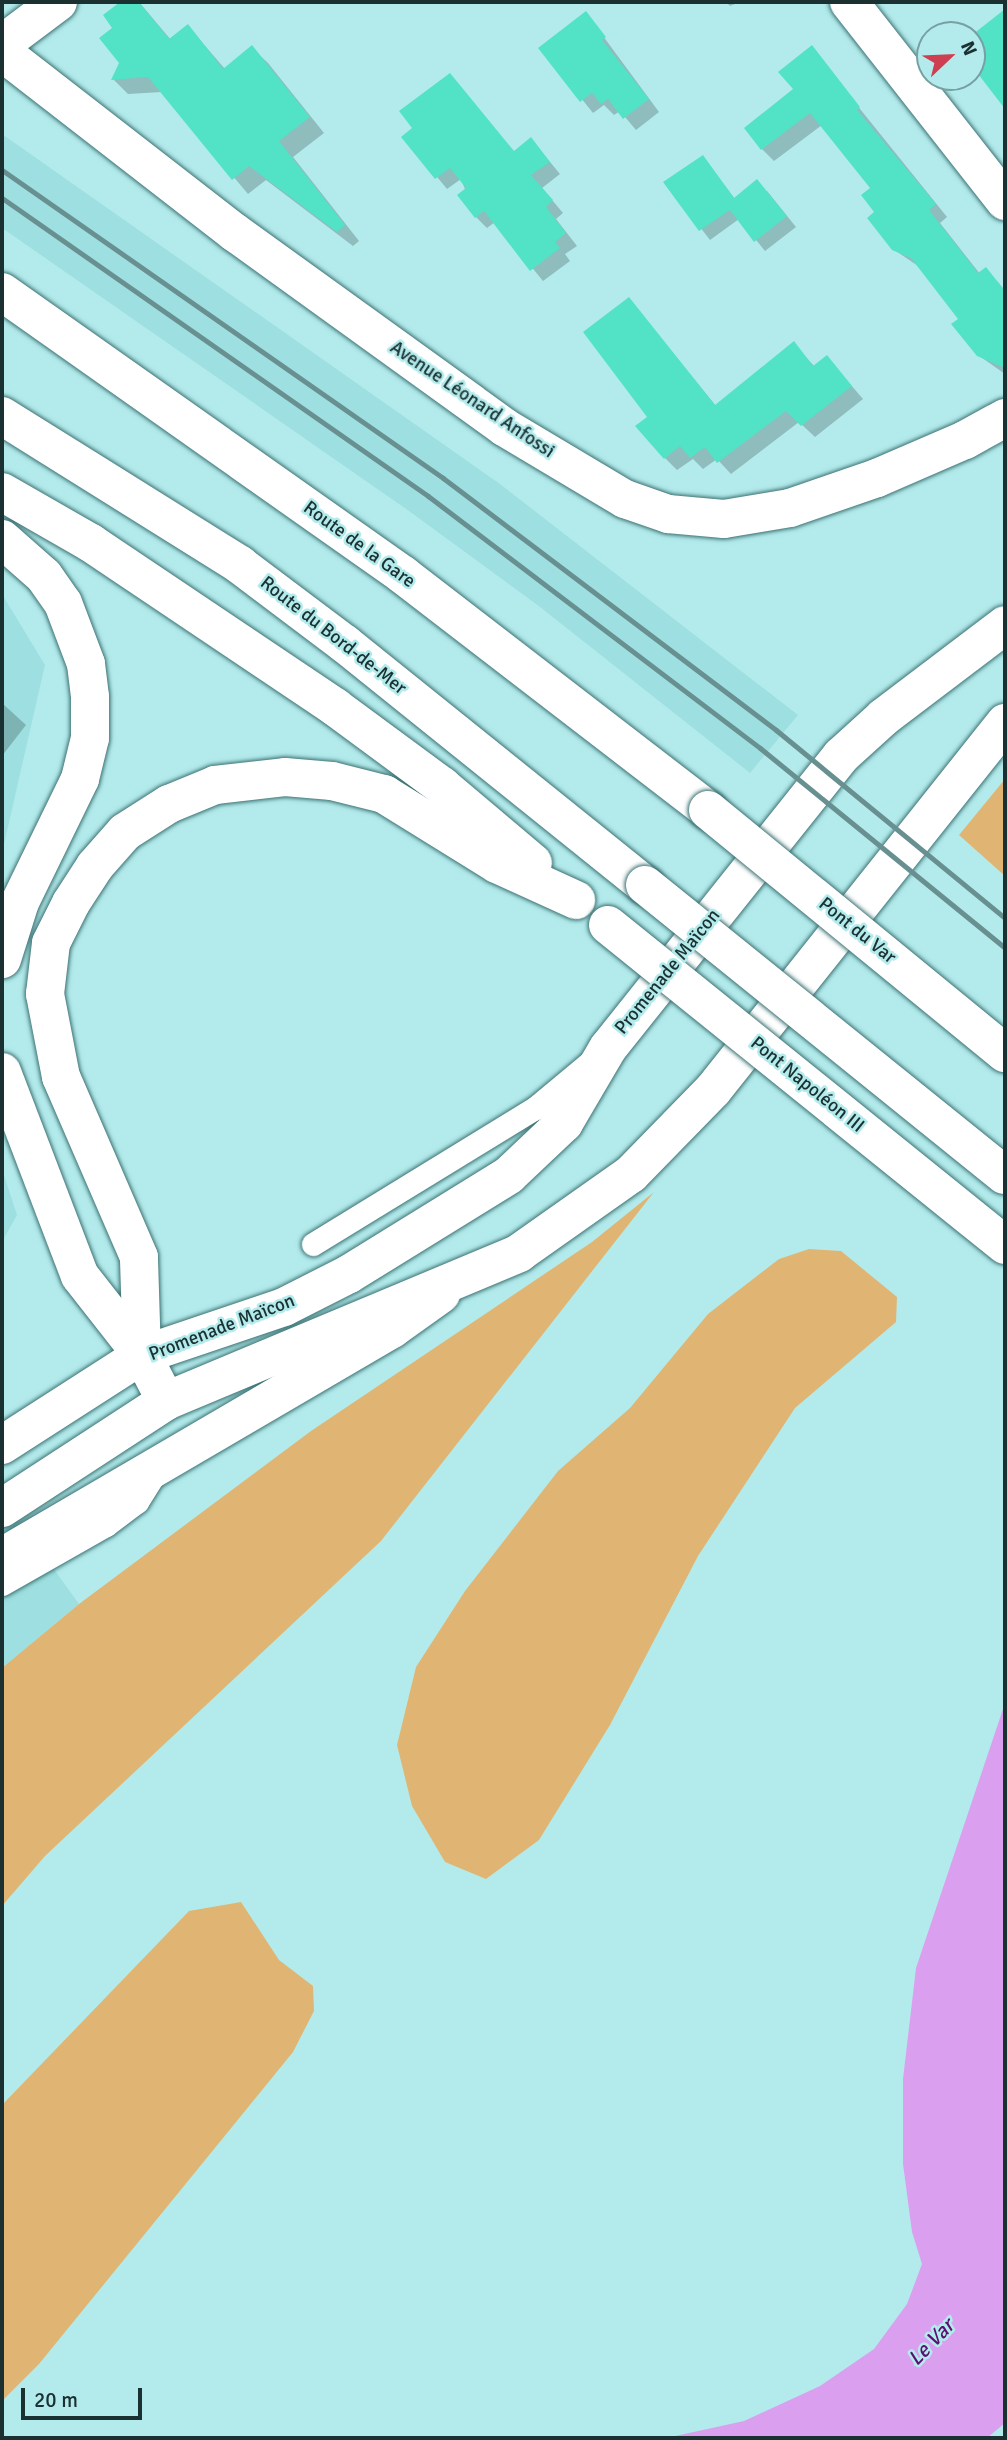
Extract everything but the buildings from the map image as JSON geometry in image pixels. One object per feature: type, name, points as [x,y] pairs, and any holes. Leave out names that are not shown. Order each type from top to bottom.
[{"type":"main road","points":[[2,44],[58,2]]},
{"type":"main road","points":[[849,2],[1005,201]]},
{"type":"main road","name":"Avenue Léonard Anfossi","points":[[2,52],[233,232],[504,427],[625,499],[657,510],[724,519],[790,508],[877,478],[965,440],[1005,418]]},
{"type":"main road","name":"Route de la Gare","points":[[2,292],[403,575],[708,810]]},
{"type":"main road","name":"Route du Bord-de-Mer","points":[[2,415],[240,565],[345,644],[1005,1175]]},
{"type":"main road","points":[[2,492],[90,543],[335,707],[442,786],[576,900]]},
{"type":"main road","points":[[2,539],[44,576],[63,603],[86,664],[90,697],[90,738],[77,788],[20,902],[2,959]]},
{"type":"main road","name":"Promenade Maïcon","points":[[166,1401],[142,1355],[275,1311],[349,1274],[509,1175],[564,1123],[608,1048],[841,756],[884,717],[1005,625]]},
{"type":"main road","points":[[2,1508],[166,1401],[519,1253],[565,1224],[631,1174],[674,1134],[1005,723]]},
{"type":"main road","points":[[142,1355],[139,1257],[61,1077],[45,994],[51,943],[71,903],[95,866],[125,832],[169,804],[215,785],[285,777],[332,781],[384,794],[497,864],[576,900]]},
{"type":"main road","name":"Pont du Var","points":[[708,810],[1005,1053]]},
{"type":"main road","name":"Pont Napoléon III","points":[[576,900],[1005,1245]]},
{"type":"main road","points":[[2,1072],[80,1276],[142,1355]]},
{"type":"main road","points":[[2,1557],[392,1329],[466,1276]]},
{"type":"main road","points":[[2,1445],[142,1355]]},
{"type":"lane","points":[[313,1244],[535,1108],[608,1048]]},
{"type":"lane","points":[[2,1584],[137,1502],[159,1464]]},
{"type":"shaded area","points":[[2,134],[500,484],[798,715],[750,773],[540,607],[409,511],[2,228]]},
{"type":"shaded area","points":[[2,594],[45,665],[2,853]]},
{"type":"shaded area","points":[[1005,779],[1005,876],[959,835]]},
{"type":"shaded area","points":[[2,1169],[17,1215],[2,1242]]},
{"type":"shaded area","points":[[654,1192],[381,1541],[45,1856],[2,1906],[2,1668],[79,1604],[311,1431],[592,1242]]},
{"type":"shaded area","points":[[809,1249],[841,1251],[897,1297],[896,1322],[795,1408],[698,1556],[610,1725],[539,1840],[486,1879],[445,1862],[412,1806],[397,1745],[416,1667],[465,1591],[558,1471],[630,1408],[708,1314],[779,1259]]},
{"type":"shaded area","points":[[2,1497],[79,1604],[2,1668]]},
{"type":"shaded area","points":[[241,1902],[279,1960],[313,1986],[314,2011],[293,2052],[39,2364],[2,2401],[2,2105],[189,1911]]},
{"type":"water","name":"Le Var","points":[[1005,1703],[1005,2423],[987,2438],[666,2438],[744,2421],[820,2386],[874,2349],[907,2304],[922,2264],[912,2232],[903,2164],[903,2079],[916,1968]]},
{"type":"railway","points":[[2,170],[443,478],[776,730],[1005,918]]},
{"type":"railway","points":[[2,198],[428,496],[760,748],[1005,948]]}]
